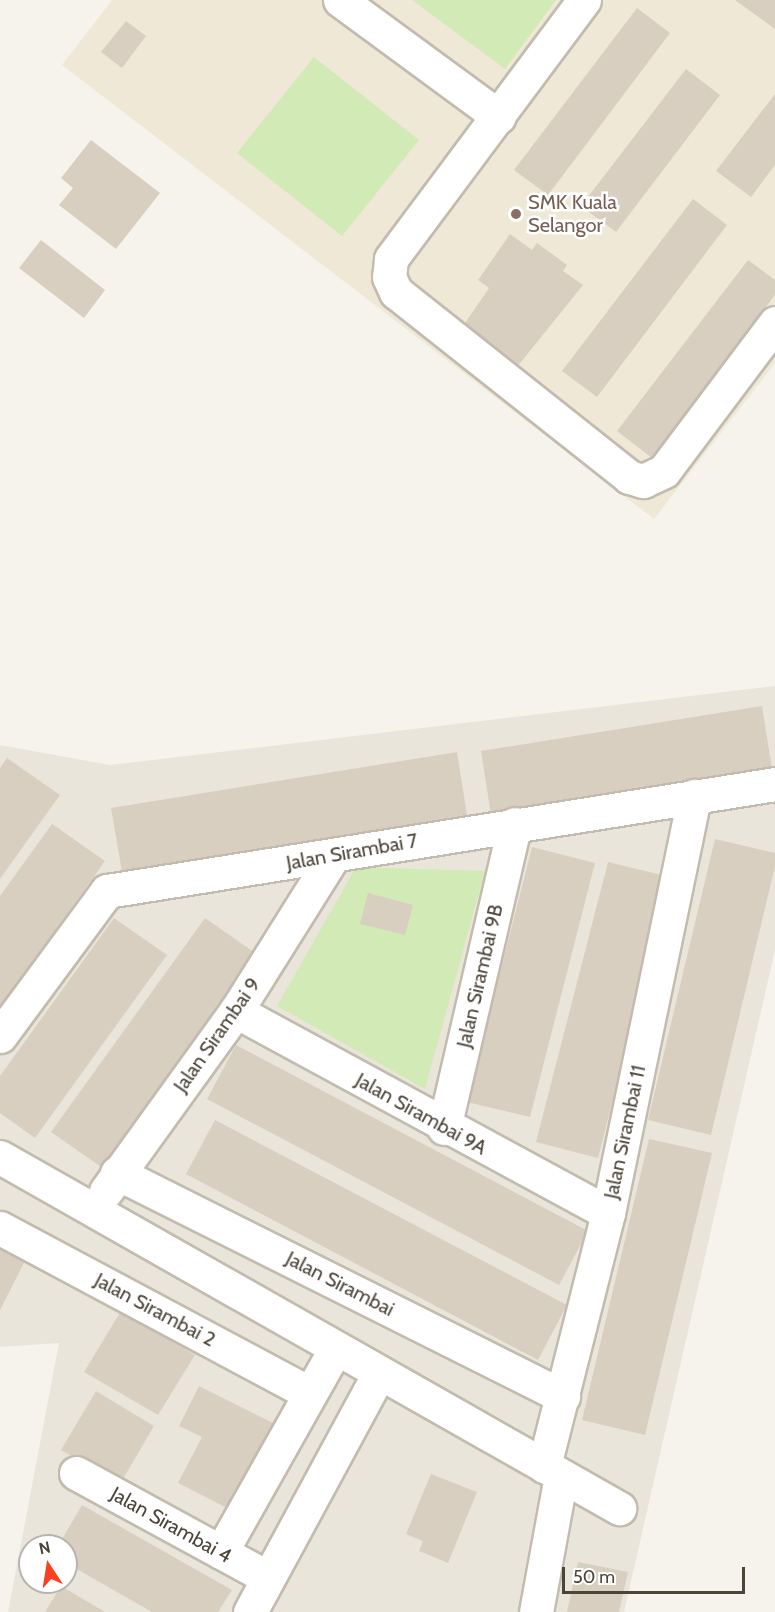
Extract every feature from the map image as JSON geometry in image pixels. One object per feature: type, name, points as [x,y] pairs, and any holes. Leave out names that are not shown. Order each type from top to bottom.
[{"type":"street","points":[[340,0],[499,117]]},
{"type":"street","points":[[584,0],[391,259],[389,277],[408,305],[629,477],[658,478],[775,323]]},
{"type":"street","name":"Jalan Sirambai 7","points":[[0,1036],[107,891],[775,784]]},
{"type":"street","name":"Jalan Sirambai 11","points":[[536,1612],[563,1396],[608,1212],[694,796]]},
{"type":"street","name":"Jalan Sirambai 9B","points":[[444,1128],[515,824]]},
{"type":"street","name":"Jalan Sirambai 9","points":[[94,1210],[117,1173],[236,1011],[334,855]]},
{"type":"street","name":"Jalan Sirambai 9A","points":[[236,1011],[444,1128],[608,1212]]},
{"type":"street","points":[[0,1157],[619,1509]]},
{"type":"street","name":"Jalan Sirambai","points":[[117,1173],[563,1396]]},
{"type":"street","name":"Jalan Sirambai 2","points":[[0,1228],[309,1393]]},
{"type":"street","points":[[220,1552],[336,1348]]},
{"type":"street","points":[[250,1612],[379,1373]]},
{"type":"street","name":"Jalan Sirambai 4","points":[[76,1473],[267,1577]]},
{"type":"shaded area","name":"SMK Kuala Selangor","points":[[112,0],[775,0],[775,363],[654,519],[62,65]]},
{"type":"shaded area","points":[[775,686],[775,950],[624,1612],[8,1612],[18,1559],[18,1594],[78,1594],[78,1534],[23,1534],[59,1343],[0,1347],[0,745],[110,765]]},
{"type":"green space","points":[[412,0],[556,0],[505,69]]},
{"type":"green space","points":[[314,57],[419,140],[342,236],[237,153]]},
{"type":"green space","points":[[356,867],[485,871],[425,1089],[277,1006]]},
{"type":"building","points":[[735,0],[775,0],[775,29]]},
{"type":"building","points":[[637,8],[670,33],[548,195],[514,170]]},
{"type":"building","points":[[126,21],[146,36],[122,68],[101,52]]},
{"type":"building","points":[[686,69],[720,95],[616,232],[581,206]]},
{"type":"building","points":[[775,94],[775,165],[751,197],[716,171]]},
{"type":"building","points":[[91,140],[160,193],[116,249],[59,205],[73,188],[61,178]]},
{"type":"building","points":[[693,199],[727,225],[597,397],[562,371]]},
{"type":"building","points":[[510,234],[532,250],[537,243],[567,265],[563,271],[583,285],[517,367],[461,329],[489,288],[478,280]]},
{"type":"building","points":[[41,240],[105,290],[84,318],[19,268]]},
{"type":"building","points":[[748,260],[775,280],[775,295],[652,458],[617,431]]},
{"type":"building","points":[[762,706],[772,769],[491,815],[481,751]]},
{"type":"building","points":[[457,752],[467,815],[122,872],[111,808]]},
{"type":"building","points":[[7,758],[60,795],[0,879],[0,768]]},
{"type":"building","points":[[52,824],[105,861],[0,1007],[0,896]]},
{"type":"building","points":[[715,839],[775,853],[775,866],[711,1135],[648,1120]]},
{"type":"building","points":[[532,847],[595,863],[530,1117],[467,1102]]},
{"type":"building","points":[[608,862],[670,877],[598,1158],[536,1142]]},
{"type":"building","points":[[368,893],[413,905],[405,935],[360,924]]},
{"type":"building","points":[[114,918],[167,955],[35,1138],[0,1113],[0,1076]]},
{"type":"building","points":[[205,918],[258,955],[104,1169],[51,1132]]},
{"type":"building","points":[[236,1045],[588,1231],[559,1285],[207,1099]]},
{"type":"building","points":[[215,1120],[567,1305],[538,1360],[186,1174]]},
{"type":"building","points":[[649,1139],[712,1153],[645,1435],[582,1420]]},
{"type":"building","points":[[0,1248],[25,1261],[0,1310]]},
{"type":"building","points":[[121,1311],[195,1355],[158,1415],[84,1372]]},
{"type":"building","points":[[199,1386],[277,1425],[233,1511],[178,1483],[202,1437],[179,1426]]},
{"type":"building","points":[[96,1391],[154,1426],[120,1484],[61,1450]]},
{"type":"building","points":[[431,1474],[477,1492],[448,1563],[419,1551],[423,1541],[406,1534]]},
{"type":"building","points":[[82,1505],[232,1590],[218,1612],[152,1612],[78,1570],[78,1534],[65,1534]]},
{"type":"building","points":[[578,1562],[628,1572],[619,1612],[567,1612]]},
{"type":"building","points":[[56,1594],[75,1594],[105,1612],[45,1612]]},
{"type":"place","name":"SMK Kuala Selangor","points":[[516,214]]}]
